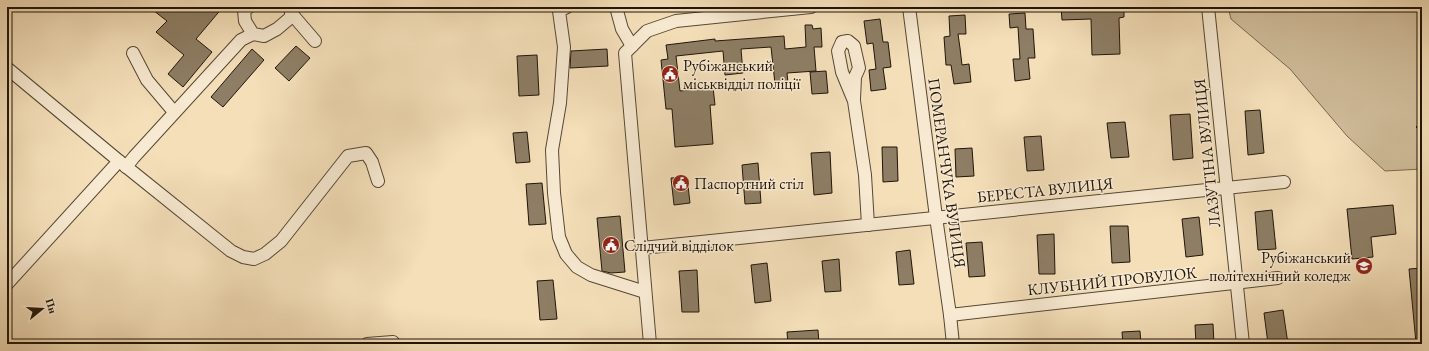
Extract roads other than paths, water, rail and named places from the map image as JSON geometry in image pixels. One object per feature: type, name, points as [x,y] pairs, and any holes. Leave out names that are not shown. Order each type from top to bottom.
[{"type":"street","points":[[249,7],[244,10],[244,21],[253,34]]},
{"type":"street","points":[[567,7],[559,11],[564,47],[560,103],[552,150],[554,193],[559,237],[566,254],[577,267],[591,275],[645,292]]},
{"type":"street","points":[[616,7],[622,29],[632,46]]},
{"type":"street","points":[[650,344],[625,53],[647,31],[676,21],[811,7]]},
{"type":"street","name":"ПОМЕРАНЧУКА ВУЛИЦЯ","points":[[909,7],[953,344]]},
{"type":"street","name":"ЛАЗУТІНА ВУЛИЦЯ","points":[[1208,7],[1243,344]]},
{"type":"street","points":[[7,284],[174,112],[241,40],[253,34],[264,36],[277,29],[290,18],[292,10]]},
{"type":"street","points":[[292,10],[314,41]]},
{"type":"street","points":[[133,53],[147,80],[174,112]]},
{"type":"street","points":[[7,68],[122,164],[231,251],[243,257],[254,259],[265,254],[281,241],[348,156],[366,153],[372,162],[378,181]]},
{"type":"street","points":[[854,99],[865,175],[868,224]]},
{"type":"street","name":"БЕРЕСТА ВУЛИЦЯ","points":[[642,248],[1284,182]]},
{"type":"street","name":"КЛУБНИЙ ПРОВУЛОК","points":[[950,315],[1278,278]]},
{"type":"street","points":[[367,344],[393,342]]},
{"type":"place","name":"Рубіжанський міськвідділ поліції","points":[[670,74]]},
{"type":"place","name":"Паспортний стіл","points":[[681,183]]},
{"type":"place","name":"Слідчий відділок","points":[[611,245]]},
{"type":"place","name":"Рубіжанський політехнічний коледж","points":[[1364,266]]}]
